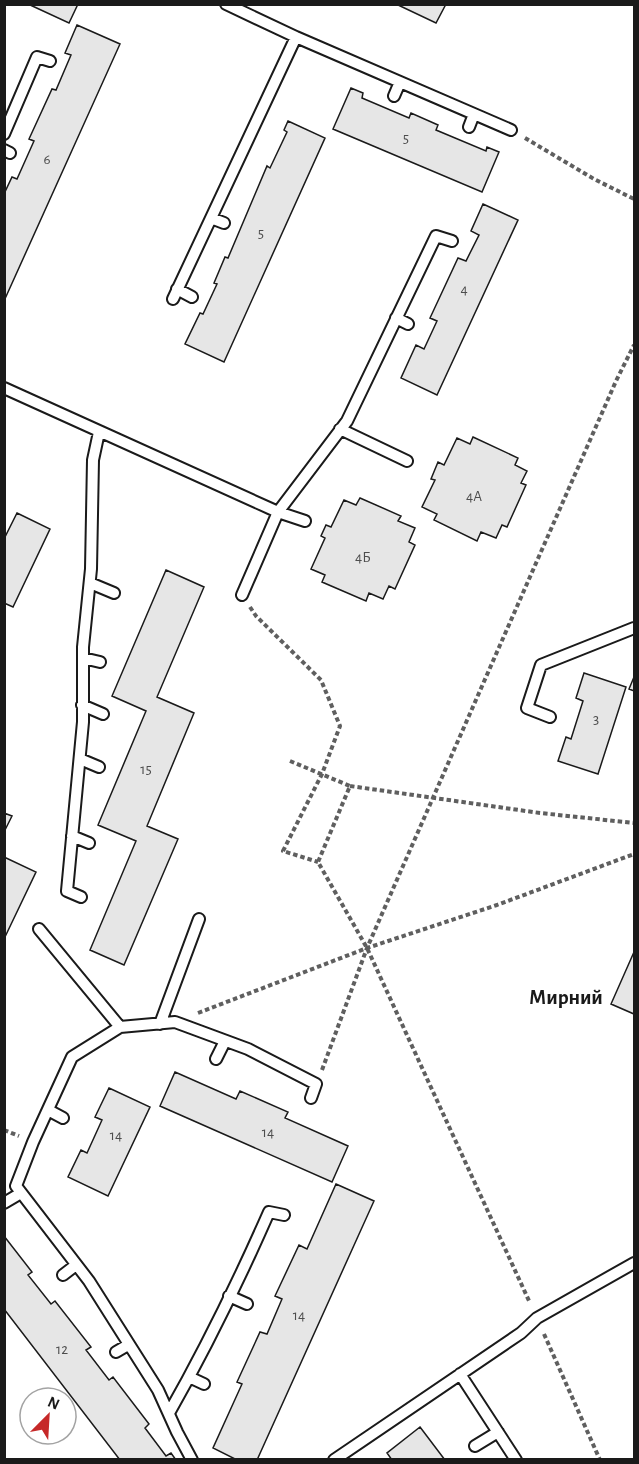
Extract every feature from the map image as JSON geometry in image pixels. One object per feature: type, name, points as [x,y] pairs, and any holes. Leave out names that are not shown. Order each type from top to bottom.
[{"type":"lane","points":[[226,4],[296,37],[511,130]]},
{"type":"lane","points":[[192,297],[175,294],[296,37]]},
{"type":"lane","points":[[4,134],[37,57],[50,61]]},
{"type":"lane","points":[[394,96],[400,82]]},
{"type":"lane","points":[[469,128],[474,114]]},
{"type":"lane","points":[[250,136],[261,142]]},
{"type":"lane","points":[[211,218],[224,223]]},
{"type":"lane","points":[[242,595],[278,512],[346,421],[436,236],[452,241]]},
{"type":"lane","points":[[396,318],[408,324]]},
{"type":"lane","points":[[4,388],[278,512],[305,522]]},
{"type":"lane","points":[[340,429],[407,461]]},
{"type":"lane","points":[[81,897],[67,891],[80,759],[82,658],[90,583],[93,460],[99,432]]},
{"type":"lane","points":[[90,583],[114,594]]},
{"type":"lane","points":[[550,717],[527,708],[541,665],[634,628]]},
{"type":"lane","points":[[82,658],[100,662]]},
{"type":"lane","points":[[82,705],[103,714]]},
{"type":"lane","points":[[80,759],[99,767]]},
{"type":"lane","points":[[72,836],[89,843]]},
{"type":"lane","points":[[160,1024],[199,920]]},
{"type":"lane","points":[[39,929],[120,1027]]},
{"type":"lane","points":[[192,1460],[173,1434],[169,1413],[158,1390],[89,1281],[16,1186],[72,1057],[120,1027],[175,1022],[248,1049],[316,1084],[311,1098]]},
{"type":"lane","points":[[216,1059],[225,1041]]},
{"type":"lane","points":[[48,1110],[63,1119]]},
{"type":"lane","points":[[4,1203],[21,1193]]},
{"type":"lane","points":[[169,1413],[189,1377],[269,1212],[284,1215]]},
{"type":"lane","points":[[334,1460],[521,1333],[537,1318],[634,1263]]},
{"type":"lane","points":[[63,1275],[76,1265]]},
{"type":"lane","points":[[229,1296],[247,1304]]},
{"type":"lane","points":[[116,1352],[129,1345]]},
{"type":"lane","points":[[460,1374],[516,1460]]},
{"type":"lane","points":[[189,1377],[204,1384]]},
{"type":"lane","points":[[475,1446],[498,1432]]},
{"type":"path","points":[[511,130],[594,179],[634,199]]},
{"type":"path","points":[[316,1084],[367,948],[434,799],[507,625],[634,345]]},
{"type":"path","points":[[242,595],[256,616],[321,680],[340,726],[321,774],[282,851],[318,862],[367,948],[600,1460]]},
{"type":"path","points":[[290,760],[350,786],[540,813],[634,823]]},
{"type":"path","points":[[318,862],[350,786]]},
{"type":"path","points":[[175,1022],[367,948],[497,905],[634,854]]},
{"type":"building","points":[[28,4],[78,4],[69,23]]},
{"type":"building","points":[[396,4],[446,4],[436,23]]},
{"type":"building","points":[[77,25],[120,44],[4,301],[4,194],[12,177],[17,179],[34,141],[29,139],[52,89],[56,90],[71,55],[65,53]]},
{"type":"building","points":[[351,88],[363,93],[362,98],[409,118],[411,113],[438,125],[436,130],[486,151],[487,147],[499,152],[482,192],[333,129]]},
{"type":"building","points":[[288,121],[325,138],[224,362],[185,344],[217,284],[214,283],[225,257],[228,258],[267,166],[270,168],[287,132],[284,130]]},
{"type":"building","points":[[483,204],[518,220],[437,395],[401,378],[416,345],[424,349],[437,321],[430,318],[458,258],[466,261],[479,235],[471,231]]},
{"type":"building","points":[[473,437],[518,458],[515,465],[527,471],[521,483],[526,485],[507,527],[502,525],[496,538],[481,532],[477,541],[434,520],[437,514],[422,507],[435,480],[431,479],[438,462],[444,465],[457,438],[470,444]]},
{"type":"building","points":[[360,498],[401,516],[398,521],[415,528],[409,542],[415,545],[395,589],[389,586],[383,599],[369,593],[366,601],[322,582],[325,575],[311,569],[325,538],[321,536],[326,525],[331,527],[344,500],[356,505]]},
{"type":"building","points":[[17,513],[50,529],[13,607],[4,603],[4,539]]},
{"type":"building","points":[[166,570],[204,587],[157,697],[194,713],[147,826],[178,839],[124,965],[90,950],[136,841],[98,825],[146,711],[112,696]]},
{"type":"building","points":[[584,673],[626,687],[598,774],[558,761],[566,737],[571,739],[583,701],[576,698]]},
{"type":"building","points":[[634,677],[634,691],[629,689]]},
{"type":"building","points":[[4,813],[12,816],[4,832]]},
{"type":"building","points":[[4,857],[36,872],[4,939]]},
{"type":"building","points":[[634,952],[634,1014],[611,1004]]},
{"type":"building","points":[[175,1072],[236,1099],[240,1091],[288,1112],[285,1118],[348,1146],[332,1182],[160,1106]]},
{"type":"building","points":[[109,1088],[150,1107],[108,1196],[68,1177],[81,1150],[87,1153],[102,1120],[95,1117]]},
{"type":"building","points":[[336,1184],[374,1201],[257,1460],[237,1460],[213,1448],[242,1384],[237,1382],[260,1332],[267,1334],[282,1299],[275,1296],[299,1245],[307,1249]]},
{"type":"building","points":[[4,1236],[32,1272],[28,1275],[51,1304],[55,1301],[91,1347],[86,1350],[109,1380],[113,1377],[149,1424],[145,1428],[166,1456],[171,1453],[176,1460],[120,1460],[78,1405],[78,1386],[63,1386],[4,1309]]},
{"type":"building","points":[[420,1427],[445,1460],[392,1460],[387,1453]]},
{"type":"district","name":"Мирний","points":[[566,997]]}]
